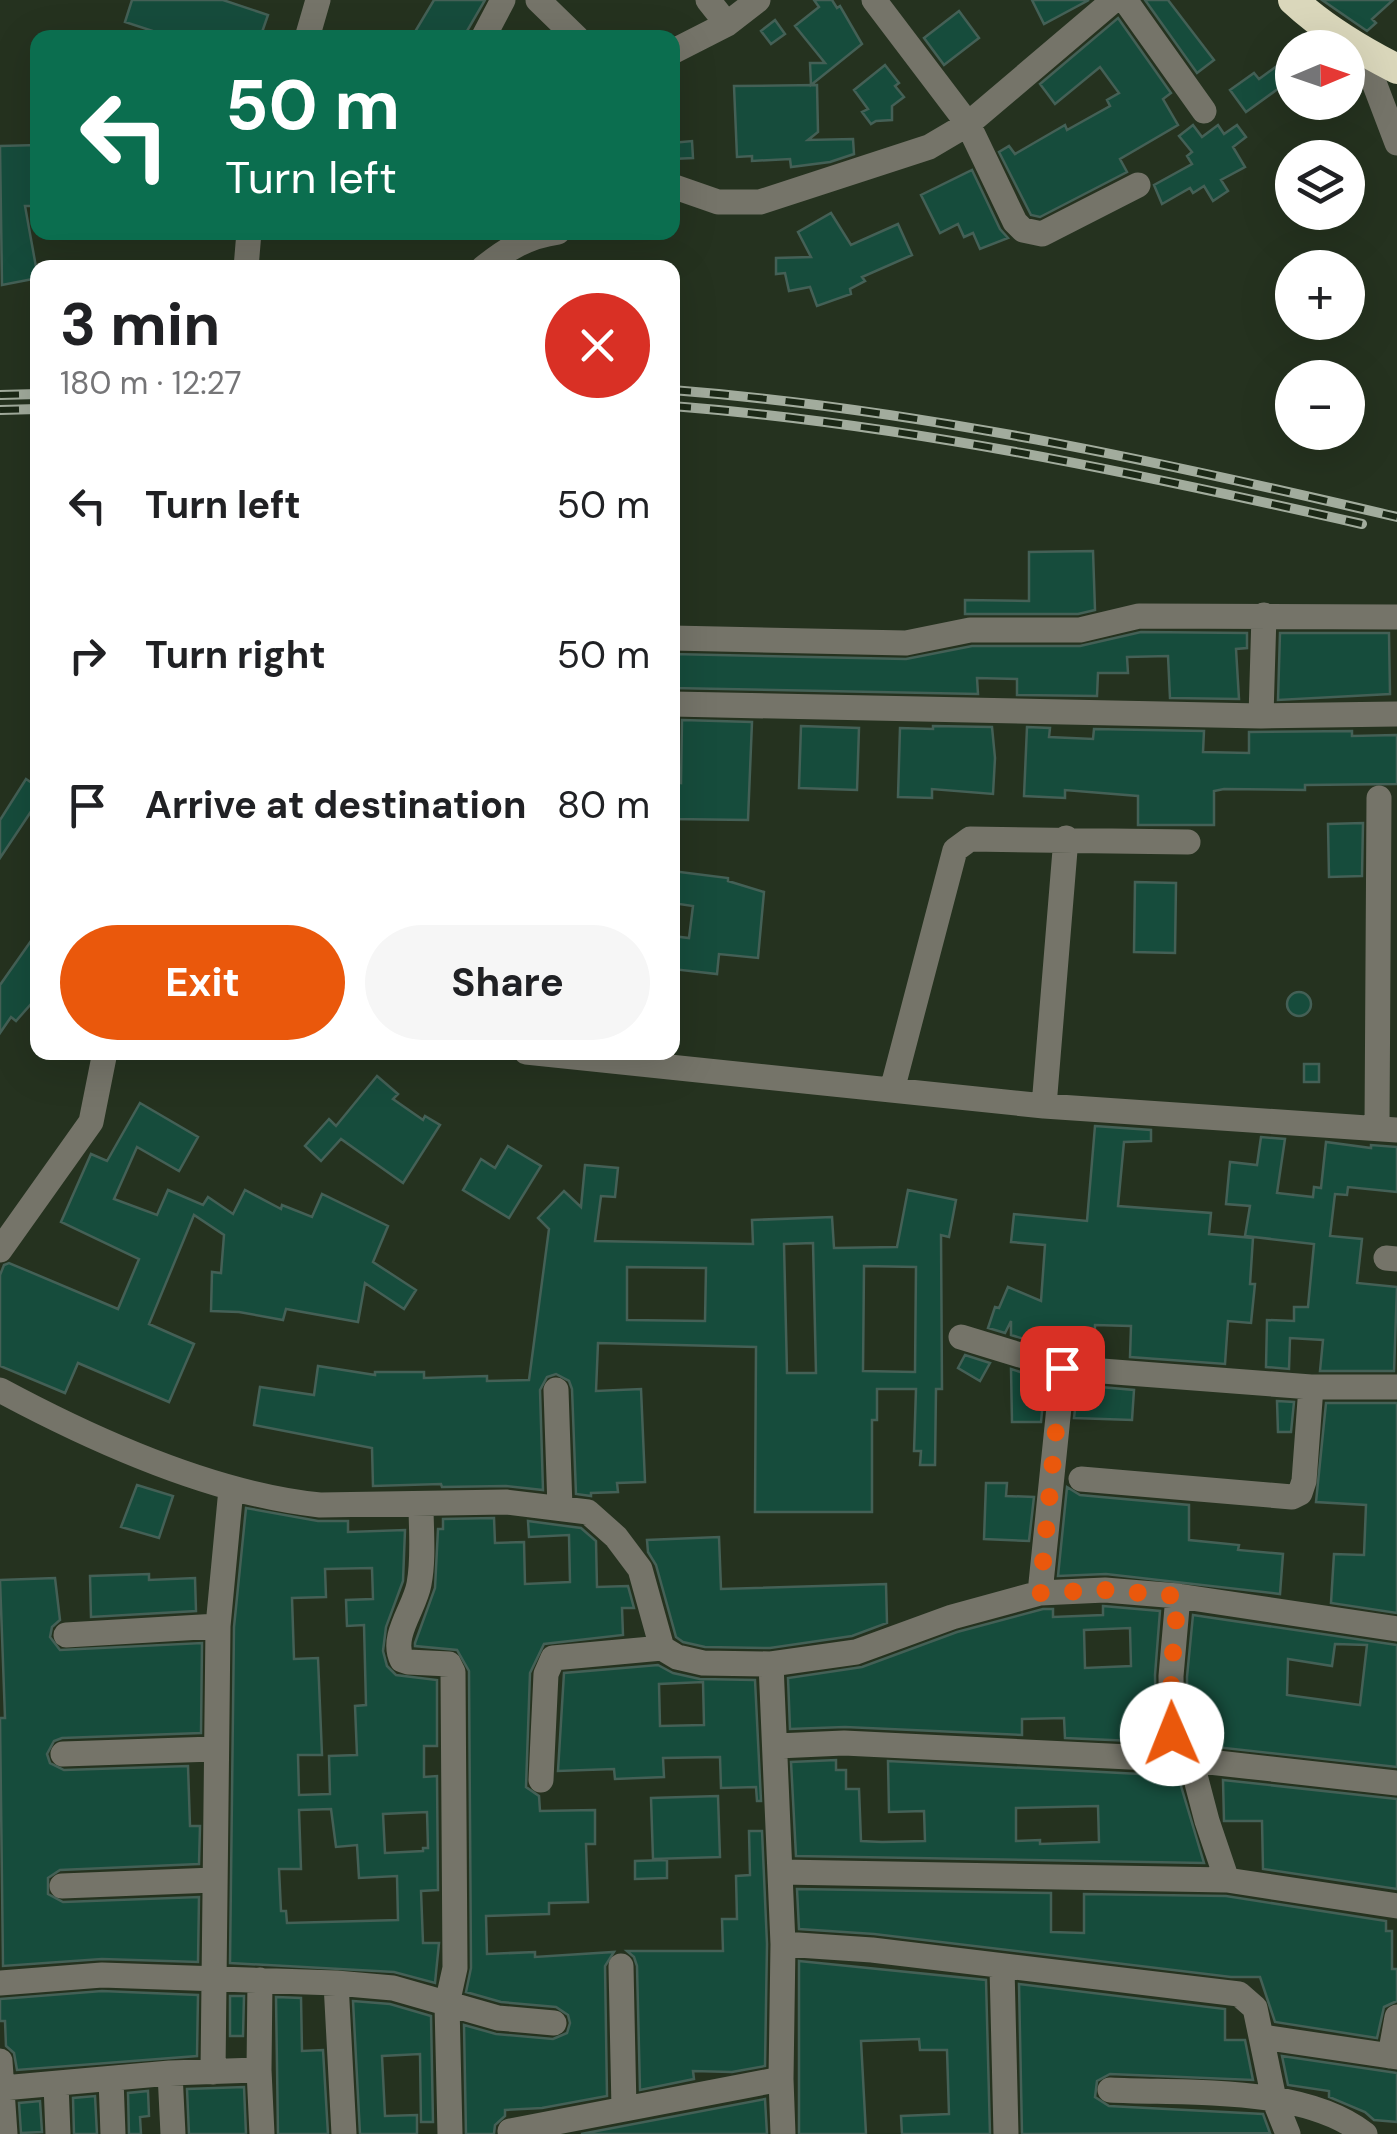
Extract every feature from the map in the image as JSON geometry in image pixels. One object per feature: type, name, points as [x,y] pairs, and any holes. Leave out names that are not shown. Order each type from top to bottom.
[{"type":"highway","points":[[1294,0],[1330,30]]},
{"type":"highway","points":[[1365,53],[1397,69]]},
{"type":"street","points":[[309,30],[318,0]]},
{"type":"street","points":[[487,30],[503,0]]},
{"type":"street","points":[[538,0],[569,30]]},
{"type":"street","points":[[708,0],[727,24]]},
{"type":"street","points":[[680,48],[727,24],[758,0]]},
{"type":"street","points":[[874,0],[968,124],[1014,222],[1033,234],[1042,234],[1138,185]]},
{"type":"street","points":[[680,189],[718,202],[760,202],[930,146],[968,124],[1114,0]]},
{"type":"street","points":[[1125,0],[1204,111]]},
{"type":"street","points":[[1365,59],[1397,143]]},
{"type":"street","points":[[493,260],[525,240]]},
{"type":"street","points":[[1262,716],[1264,615]]},
{"type":"street","points":[[680,638],[906,642],[970,630],[1080,630],[1139,616],[1397,617]]},
{"type":"street","points":[[680,704],[1262,716],[1397,714]]},
{"type":"street","points":[[603,1060],[1044,1106],[1387,1129],[1379,798]]},
{"type":"street","points":[[1044,1106],[1066,838]]},
{"type":"street","points":[[892,1090],[955,850],[970,839],[1188,842]]},
{"type":"street","points":[[0,1250],[91,1122],[103,1060]]},
{"type":"street","points":[[961,1337],[1062,1368],[1311,1388],[1397,1387]]},
{"type":"street","points":[[1040,1593],[1062,1368]]},
{"type":"street","points":[[1081,1479],[1292,1497],[1300,1493],[1304,1481],[1311,1388]]},
{"type":"street","points":[[0,1390],[188,1476],[231,1488],[320,1505],[506,1502],[588,1512],[616,1537],[640,1569],[662,1648]]},
{"type":"street","points":[[556,1390],[560,1508]]},
{"type":"street","points":[[213,2072],[214,1749],[218,1626],[231,1488]]},
{"type":"street","points":[[420,1504],[420,1584],[399,1638],[398,1652],[402,1660],[449,1664],[453,1672],[456,1968],[447,2004],[450,2134]]},
{"type":"street","points":[[541,1780],[546,1674],[554,1658],[662,1648],[703,1663],[772,1664],[856,1652],[952,1618],[1040,1593],[1105,1590],[1178,1596],[1397,1629]]},
{"type":"street","points":[[1178,1596],[1171,1676],[1182,1760],[1227,1880]]},
{"type":"street","points":[[66,1635],[218,1626]]},
{"type":"street","points":[[772,1664],[783,1944],[783,2134]]},
{"type":"street","points":[[777,1746],[844,1744],[1182,1760],[1397,1782]]},
{"type":"street","points":[[63,1754],[214,1749]]},
{"type":"street","points":[[780,1872],[1227,1880],[1397,1906]]},
{"type":"street","points":[[62,1886],[214,1880]]},
{"type":"street","points":[[783,1944],[872,1950],[1239,1994],[1255,2008],[1274,2099],[1288,2134]]},
{"type":"street","points":[[621,1966],[624,2109]]},
{"type":"street","points":[[1002,1967],[1006,2134]]},
{"type":"street","points":[[0,1983],[102,1974],[336,1983],[393,1988],[498,2018],[554,2023]]},
{"type":"street","points":[[260,1980],[262,2134]]},
{"type":"street","points":[[336,1983],[344,2134]]},
{"type":"street","points":[[1262,2037],[1393,2056],[1397,2017]]},
{"type":"street","points":[[0,2061],[5,2134]]},
{"type":"street","points":[[3,2088],[170,2073],[259,2070]]},
{"type":"street","points":[[170,2073],[174,2134]]},
{"type":"street","points":[[111,2078],[113,2134]]},
{"type":"street","points":[[510,2131],[782,2078]]},
{"type":"street","points":[[56,2084],[58,2134]]},
{"type":"street","points":[[1110,2090],[1274,2099],[1344,2118],[1366,2134]]},
{"type":"building","points":[[132,0],[223,0],[268,15],[263,30],[150,30],[125,22]]},
{"type":"building","points":[[434,0],[485,0],[468,30],[416,30]]},
{"type":"building","points":[[814,0],[832,0],[837,8],[840,6],[862,44],[811,85],[810,63],[825,63],[795,26],[819,7]]},
{"type":"building","points":[[1032,0],[1089,0],[1044,24]]},
{"type":"building","points":[[1145,0],[1168,0],[1214,60],[1197,73]]},
{"type":"building","points":[[1322,0],[1393,0],[1372,19],[1376,23],[1367,31]]},
{"type":"building","points":[[959,11],[979,38],[944,65],[924,38]]},
{"type":"building","points":[[1118,18],[1171,93],[1163,99],[1178,125],[1120,159],[1127,172],[1040,217],[1031,215],[999,152],[1009,146],[1015,154],[1065,125],[1067,130],[1110,106],[1107,100],[1119,93],[1100,67],[1055,104],[1040,84]]},
{"type":"building","points":[[775,20],[785,34],[771,44],[761,31]]},
{"type":"building","points":[[885,65],[904,97],[892,106],[892,120],[871,124],[862,112],[868,109],[854,90]]},
{"type":"building","points":[[1275,67],[1275,91],[1246,112],[1230,90],[1254,73],[1259,79]]},
{"type":"building","points":[[817,85],[818,132],[808,140],[853,139],[854,154],[791,167],[790,159],[752,161],[752,156],[737,157],[734,86]]},
{"type":"building","points":[[1193,125],[1202,137],[1218,125],[1224,134],[1237,125],[1246,137],[1233,147],[1245,167],[1221,180],[1228,191],[1213,201],[1204,186],[1193,193],[1190,188],[1162,204],[1154,185],[1192,164],[1187,156],[1192,152],[1179,136]]},
{"type":"building","points":[[692,141],[693,158],[680,159],[680,142]]},
{"type":"building","points":[[30,145],[30,206],[25,206],[35,260],[30,260],[30,280],[2,285],[0,146]]},
{"type":"building","points":[[972,170],[1008,238],[980,249],[973,233],[964,237],[958,224],[940,233],[921,195]]},
{"type":"building","points":[[831,213],[851,245],[898,224],[912,255],[862,277],[865,281],[850,289],[851,294],[817,306],[810,287],[789,291],[785,273],[776,274],[776,258],[811,257],[798,232]]},
{"type":"building","points":[[1093,551],[1095,610],[1078,614],[965,614],[965,600],[1029,601],[1029,552]]},
{"type":"building","points":[[1141,632],[1247,633],[1247,648],[1236,649],[1239,699],[1170,698],[1168,656],[1127,657],[1128,673],[1098,673],[1097,696],[1017,695],[1017,679],[977,678],[978,694],[680,688],[680,654],[906,659],[972,646],[1080,646]]},
{"type":"building","points":[[1280,633],[1389,633],[1390,694],[1278,700]]},
{"type":"building","points":[[682,720],[752,722],[748,820],[680,819]]},
{"type":"building","points":[[801,726],[859,728],[857,790],[799,788]]},
{"type":"building","points":[[992,727],[993,794],[932,789],[932,798],[898,797],[900,728]]},
{"type":"building","points":[[1027,727],[1050,728],[1049,737],[1093,739],[1094,729],[1204,731],[1203,752],[1249,753],[1249,732],[1352,731],[1352,736],[1397,735],[1397,784],[1305,785],[1305,790],[1224,789],[1214,791],[1214,825],[1138,825],[1138,796],[1065,790],[1065,798],[1024,796]]},
{"type":"building","points":[[26,779],[30,782],[30,813],[0,858],[0,820]]},
{"type":"building","points":[[1363,823],[1362,876],[1329,877],[1328,824]]},
{"type":"building","points":[[680,872],[728,878],[764,892],[758,958],[719,954],[717,974],[680,970],[680,937],[689,938],[693,906],[680,904]]},
{"type":"building","points":[[1135,882],[1176,883],[1175,953],[1134,952]]},
{"type":"building","points":[[30,942],[30,1005],[16,1021],[11,1017],[0,1033],[0,985]]},
{"type":"building","points":[[1299,992],[1308,995],[1308,1013],[1299,1016],[1290,1013],[1287,1004],[1290,995]]},
{"type":"building","points":[[1304,1064],[1319,1064],[1319,1082],[1304,1082]]},
{"type":"building","points":[[377,1076],[398,1094],[393,1099],[423,1120],[425,1116],[440,1125],[403,1183],[341,1139],[321,1161],[305,1146],[329,1119],[336,1126]]},
{"type":"building","points":[[140,1103],[198,1137],[179,1171],[137,1147],[114,1199],[157,1215],[168,1190],[203,1205],[208,1197],[233,1214],[245,1190],[281,1209],[282,1205],[312,1217],[322,1194],[388,1226],[373,1262],[416,1290],[404,1309],[365,1283],[358,1322],[286,1309],[283,1320],[211,1311],[212,1272],[221,1273],[224,1235],[194,1215],[149,1324],[194,1344],[169,1402],[78,1363],[65,1393],[0,1366],[0,1275],[4,1265],[9,1263],[118,1309],[139,1259],[61,1222],[91,1154],[107,1161]]},
{"type":"building","points":[[1095,1126],[1151,1130],[1151,1141],[1124,1142],[1118,1206],[1211,1213],[1209,1234],[1253,1238],[1250,1284],[1255,1284],[1251,1323],[1228,1321],[1225,1364],[1130,1357],[1131,1326],[1095,1325],[1094,1354],[1066,1352],[1011,1335],[1011,1321],[1005,1333],[988,1328],[1008,1287],[1041,1301],[1045,1245],[1011,1242],[1014,1214],[1087,1221]]},
{"type":"building","points":[[1261,1137],[1285,1139],[1277,1193],[1313,1197],[1314,1187],[1321,1188],[1326,1142],[1397,1147],[1397,1192],[1348,1187],[1347,1195],[1335,1194],[1330,1236],[1362,1239],[1357,1283],[1397,1287],[1394,1371],[1320,1371],[1323,1340],[1290,1338],[1289,1369],[1266,1367],[1267,1320],[1294,1321],[1294,1307],[1308,1307],[1314,1244],[1245,1236],[1250,1206],[1226,1204],[1230,1162],[1257,1165]]},
{"type":"building","points":[[508,1146],[541,1166],[509,1218],[463,1190],[481,1159],[495,1168]]},
{"type":"building","points":[[585,1165],[618,1168],[615,1197],[601,1196],[595,1241],[753,1244],[752,1220],[832,1217],[834,1248],[897,1247],[908,1190],[956,1200],[949,1237],[941,1235],[942,1389],[936,1389],[935,1465],[920,1465],[921,1451],[914,1451],[916,1389],[877,1389],[877,1420],[872,1420],[872,1512],[755,1512],[756,1347],[598,1343],[596,1391],[641,1389],[645,1482],[617,1483],[618,1492],[576,1494],[572,1389],[569,1381],[556,1374],[547,1377],[540,1390],[543,1490],[441,1484],[373,1486],[372,1448],[254,1425],[260,1387],[314,1395],[318,1366],[375,1375],[424,1372],[424,1378],[487,1376],[487,1381],[529,1380],[549,1229],[538,1218],[564,1191],[581,1207]],"holes":[[[813,1243],[816,1373],[787,1373],[784,1244]],[[864,1266],[916,1267],[915,1372],[863,1371]],[[627,1267],[706,1268],[705,1321],[627,1320]]]},
{"type":"building","points":[[965,1355],[990,1363],[980,1381],[958,1368]]},
{"type":"building","points":[[1011,1369],[1045,1380],[1041,1422],[1012,1422]]},
{"type":"building","points":[[1078,1385],[1134,1390],[1132,1420],[1074,1418]]},
{"type":"building","points":[[1277,1401],[1294,1402],[1291,1432],[1278,1432]]},
{"type":"building","points":[[1326,1403],[1397,1403],[1397,1613],[1331,1603],[1334,1554],[1364,1555],[1366,1505],[1316,1502]]},
{"type":"building","points":[[986,1483],[1007,1483],[1006,1496],[1034,1497],[1029,1541],[984,1539]]},
{"type":"building","points":[[137,1485],[173,1496],[159,1538],[121,1527]]},
{"type":"building","points":[[1067,1487],[1080,1495],[1189,1505],[1189,1540],[1283,1554],[1280,1594],[1106,1574],[1058,1576]]},
{"type":"building","points":[[246,1508],[318,1521],[348,1521],[348,1532],[405,1530],[403,1581],[386,1627],[383,1651],[387,1666],[396,1675],[437,1680],[437,1746],[424,1746],[424,1777],[437,1776],[438,1890],[421,1891],[423,1943],[439,1943],[435,1983],[394,1972],[230,1963],[234,1627]],"holes":[[[372,1568],[373,1599],[346,1600],[347,1626],[364,1625],[366,1705],[355,1706],[357,1755],[329,1756],[330,1794],[299,1795],[298,1755],[322,1755],[318,1658],[294,1659],[292,1598],[326,1597],[325,1569]],[[331,1809],[336,1847],[357,1845],[359,1878],[397,1876],[398,1920],[287,1923],[286,1911],[281,1911],[279,1869],[301,1869],[299,1810]],[[427,1812],[428,1848],[385,1853],[383,1814]]]},
{"type":"building","points":[[494,1518],[495,1543],[524,1542],[525,1584],[570,1582],[569,1535],[529,1537],[528,1521],[581,1528],[596,1541],[597,1587],[628,1586],[634,1608],[622,1608],[623,1635],[544,1644],[530,1673],[526,1787],[539,1796],[540,1811],[595,1810],[595,1844],[586,1844],[588,1902],[549,1903],[549,1914],[486,1916],[487,1954],[535,1952],[535,1957],[614,1952],[605,1966],[607,2096],[542,2108],[505,2110],[494,2134],[466,2134],[464,2025],[496,2034],[553,2039],[567,2033],[570,2023],[568,2015],[556,2007],[501,2002],[466,1992],[471,1968],[469,1671],[457,1650],[415,1643],[435,1588],[438,1529],[443,1529],[443,1519]]},
{"type":"building","points":[[719,1537],[721,1589],[886,1584],[887,1623],[852,1636],[770,1648],[705,1647],[683,1642],[676,1637],[647,1540]]},
{"type":"building","points":[[149,1574],[149,1580],[195,1578],[196,1611],[91,1617],[90,1576]]},
{"type":"building","points":[[55,1578],[60,1620],[52,1627],[50,1637],[60,1650],[202,1643],[201,1733],[62,1738],[54,1741],[47,1754],[50,1763],[64,1770],[188,1766],[190,1826],[200,1826],[199,1864],[60,1870],[48,1878],[48,1894],[63,1902],[199,1897],[198,1962],[102,1959],[3,1966],[0,1718],[5,1718],[0,1580]]},
{"type":"building","points":[[1103,1606],[1160,1611],[1155,1675],[1156,1742],[1065,1738],[1064,1718],[1022,1719],[1022,1735],[845,1727],[790,1729],[788,1678],[862,1667],[957,1632],[1043,1609],[1053,1609],[1053,1617],[1103,1615]],"holes":[[[1130,1628],[1131,1666],[1085,1668],[1084,1630]]]},
{"type":"building","points":[[1193,1615],[1397,1645],[1397,1767],[1188,1744],[1187,1677]],"holes":[[[1335,1644],[1367,1645],[1360,1705],[1287,1695],[1288,1659],[1332,1666]]]},
{"type":"building","points":[[658,1665],[700,1679],[755,1680],[761,1801],[757,1801],[756,1787],[721,1788],[720,1757],[663,1758],[664,1777],[615,1779],[614,1769],[558,1771],[564,1673]],"holes":[[[703,1682],[704,1725],[660,1726],[659,1684]]]},
{"type":"building","points":[[836,1760],[836,1770],[846,1770],[846,1789],[859,1789],[861,1841],[882,1842],[925,1841],[924,1811],[889,1812],[888,1761],[1178,1776],[1204,1863],[796,1856],[791,1762]],"holes":[[[1098,1806],[1099,1842],[1016,1841],[1016,1808]]]},
{"type":"building","points":[[1223,1780],[1397,1799],[1397,1889],[1263,1869],[1262,1821],[1224,1821]]},
{"type":"building","points":[[718,1796],[720,1857],[653,1859],[651,1798]]},
{"type":"building","points":[[749,1831],[762,1831],[767,1944],[765,2066],[732,2072],[693,2071],[694,2079],[640,2090],[637,1966],[627,1951],[723,1951],[722,1919],[737,1919],[736,1876],[750,1875]]},
{"type":"building","points":[[667,1860],[667,1878],[635,1879],[635,1861]]},
{"type":"building","points":[[797,1889],[1051,1893],[1051,1932],[1084,1933],[1084,1894],[1226,1896],[1386,1921],[1386,1931],[1392,1931],[1397,2001],[1384,2007],[1377,2038],[1275,2022],[1260,1977],[1231,1977],[874,1934],[799,1929]]},
{"type":"building","points":[[799,1961],[986,1980],[990,2134],[902,2134],[901,2116],[949,2114],[947,2050],[920,2050],[919,2039],[861,2041],[866,2134],[799,2134]]},
{"type":"building","points":[[1019,1984],[1225,2009],[1225,2040],[1245,2040],[1253,2080],[1110,2074],[1097,2081],[1095,2097],[1109,2106],[1263,2114],[1270,2133],[1022,2134]]},
{"type":"building","points":[[102,1991],[198,1995],[197,2056],[17,2070],[14,2053],[6,2046],[5,2021],[0,2021],[0,1999]]},
{"type":"building","points":[[230,1996],[244,1996],[243,2036],[230,2036]]},
{"type":"building","points":[[276,1997],[301,1998],[302,2051],[323,2050],[328,2134],[278,2134]]},
{"type":"building","points":[[353,2001],[390,2004],[431,2016],[433,2122],[421,2122],[420,2054],[382,2056],[385,2116],[417,2115],[417,2134],[360,2134]]},
{"type":"building","points":[[1282,2056],[1397,2073],[1397,2122],[1374,2120],[1365,2112],[1329,2097],[1329,2091],[1288,2085]]},
{"type":"building","points":[[244,2087],[246,2134],[189,2134],[187,2089]]},
{"type":"building","points":[[148,2091],[149,2116],[140,2117],[141,2134],[129,2134],[128,2093]]},
{"type":"building","points":[[95,2096],[97,2134],[74,2134],[73,2098]]},
{"type":"building","points":[[765,2099],[767,2134],[581,2134]]},
{"type":"building","points":[[40,2101],[42,2132],[21,2133],[19,2103]]},
{"type":"railway","points":[[680,391],[855,410],[1037,440],[1397,517]]},
{"type":"railway","points":[[0,395],[30,394]]},
{"type":"railway","points":[[680,407],[933,438],[1105,469],[1362,524]]},
{"type":"railway","points":[[0,410],[30,409]]},
{"type":"route","points":[[1062,1368],[1040,1593],[1105,1590],[1178,1596],[1171,1676],[1172,1734]]}]
